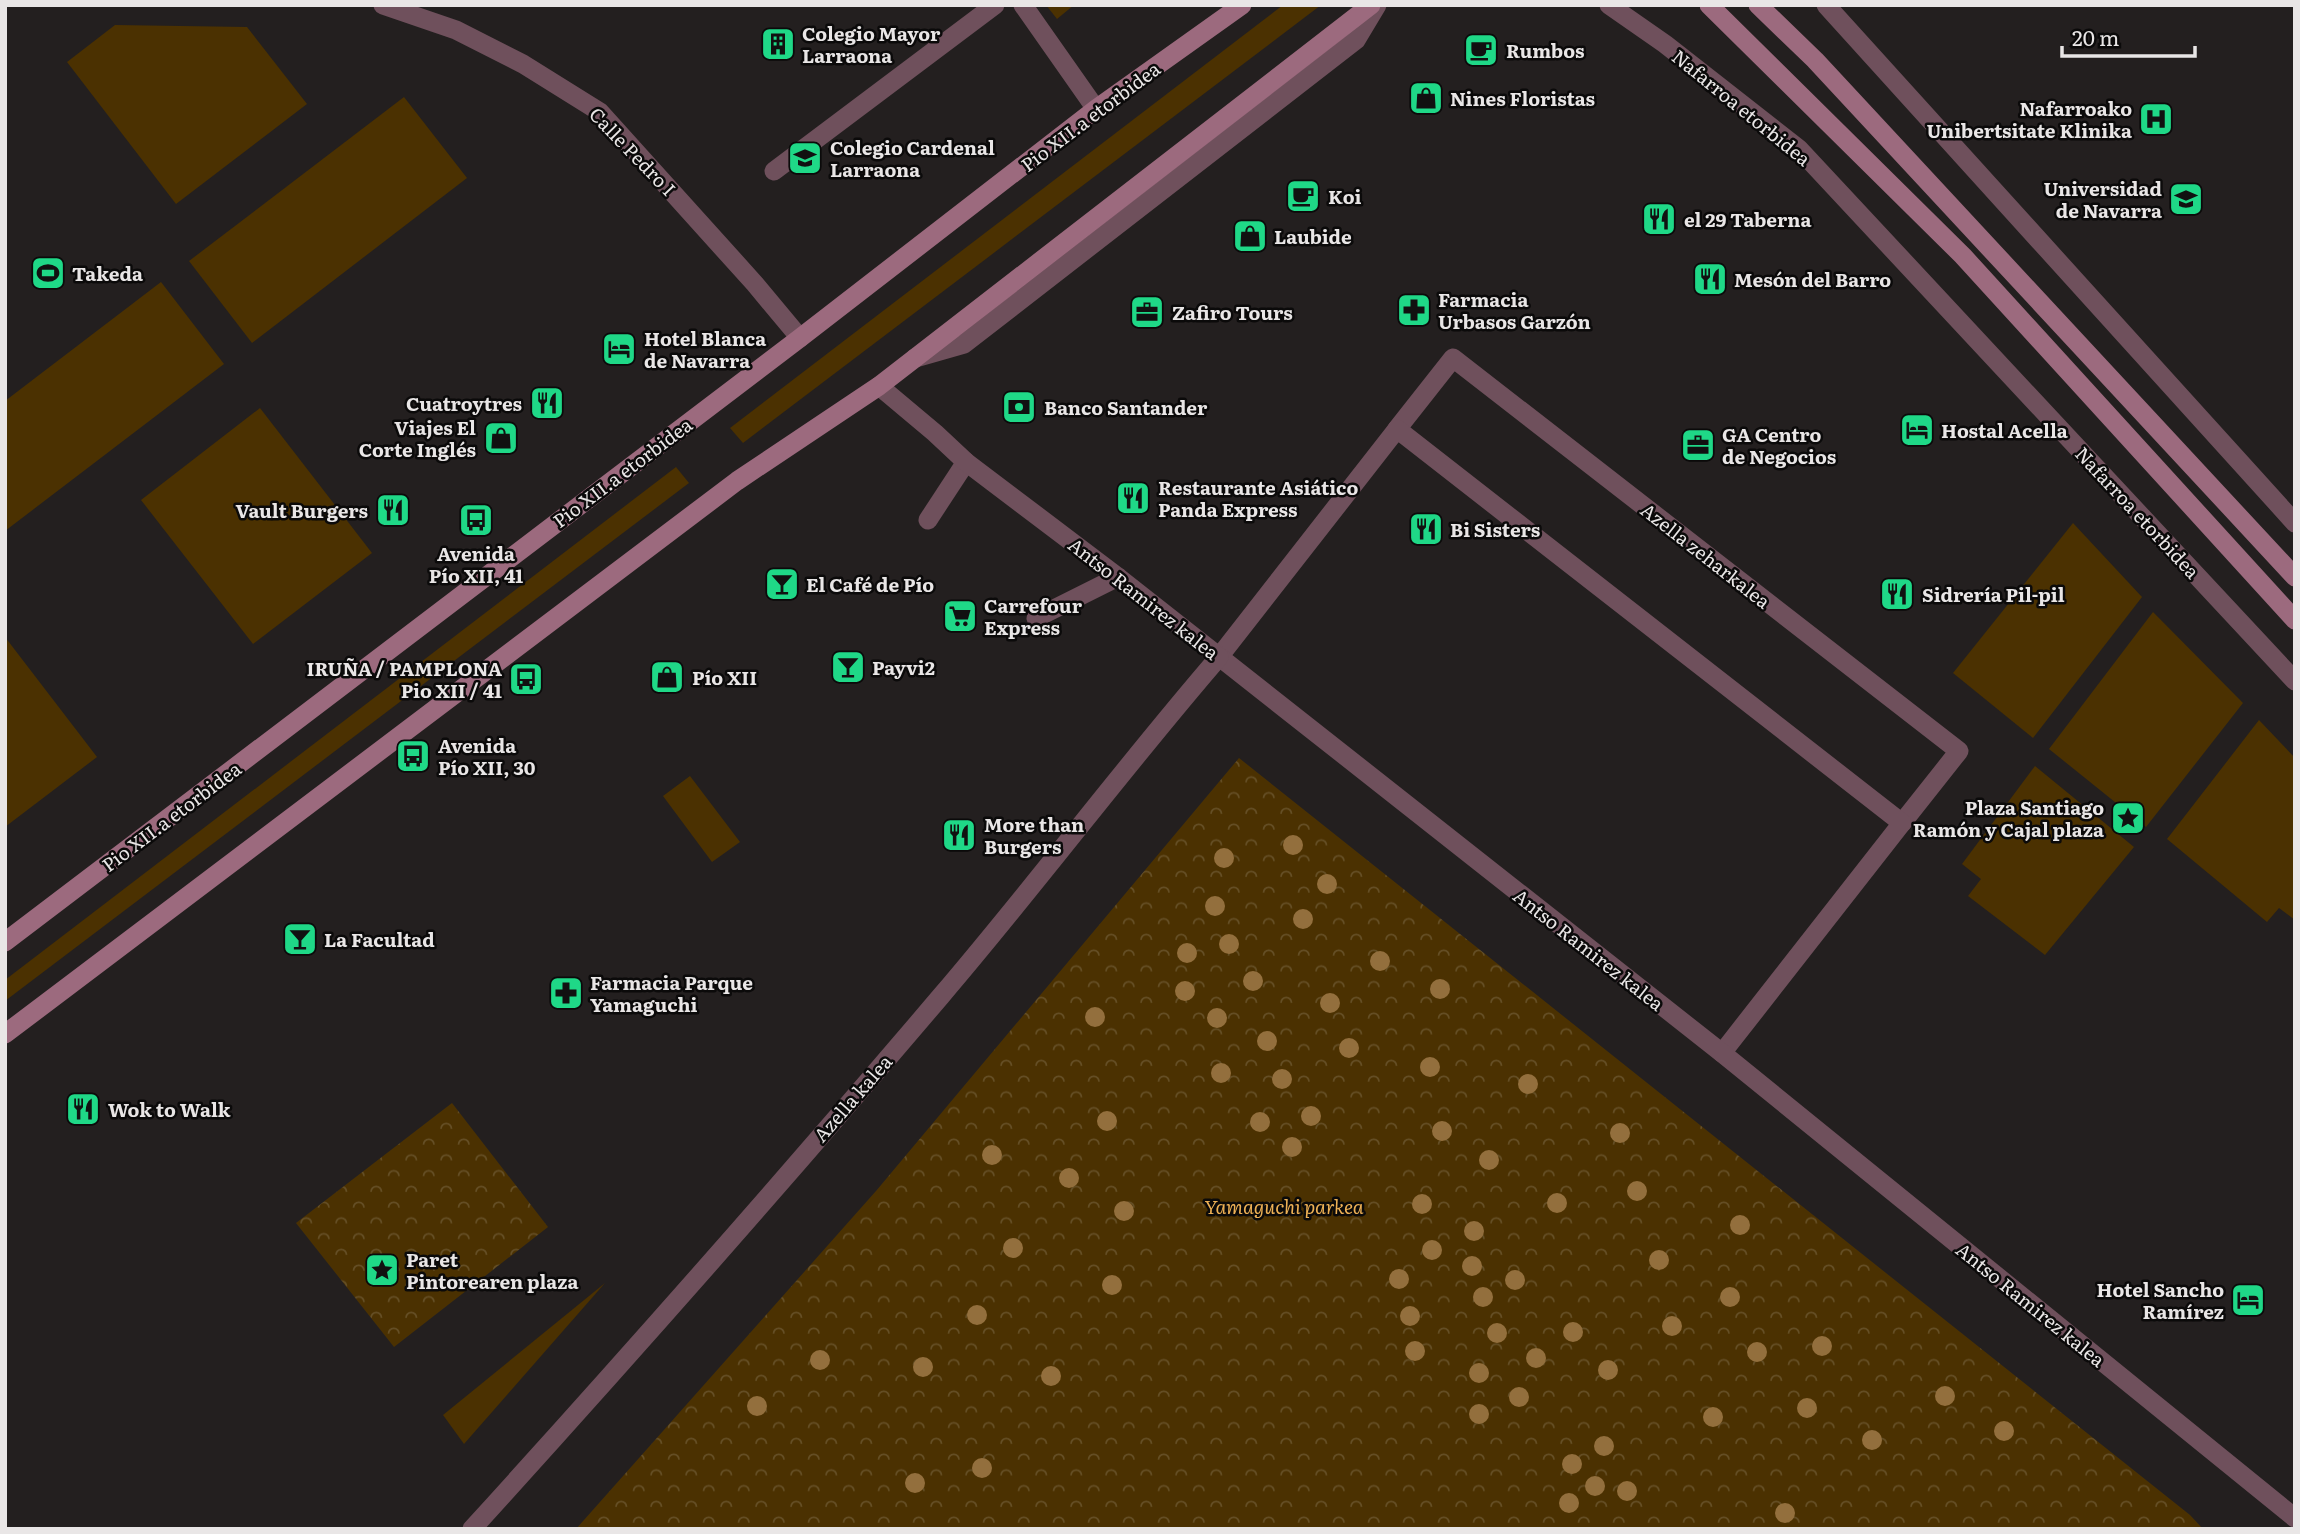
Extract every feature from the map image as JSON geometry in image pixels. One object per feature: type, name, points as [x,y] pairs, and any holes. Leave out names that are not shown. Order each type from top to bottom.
[{"type":"main road","name":"Pio XII.a etorbidea","points":[[5,942],[800,338],[1096,109],[1242,5]]},
{"type":"main road","points":[[5,1034],[737,481],[914,359],[1371,5]]},
{"type":"main road","points":[[1709,5],[1962,256],[2295,620]]},
{"type":"main road","points":[[1758,5],[1815,60],[2295,576]]},
{"type":"street","name":"Calle Pedro I","points":[[383,5],[456,30],[523,64],[600,112],[800,338]]},
{"type":"street","points":[[774,172],[995,5]]},
{"type":"street","points":[[1023,5],[1096,109]]},
{"type":"street","points":[[914,359],[964,344],[1356,40],[1377,5]]},
{"type":"street","name":"Nafarroa etorbidea","points":[[1609,5],[1665,44],[1799,149],[2295,681]]},
{"type":"street","points":[[1826,5],[2295,523]]},
{"type":"street","name":"Azella zeharkalea","points":[[1219,657],[1454,358],[1959,751],[1722,1053]]},
{"type":"street","name":"Antso Ramirez kalea","points":[[878,386],[966,462],[1118,577],[1722,1053],[2295,1518]]},
{"type":"street","points":[[1397,429],[1902,823]]},
{"type":"street","points":[[928,520],[966,462]]},
{"type":"street","points":[[1036,618],[1118,577]]},
{"type":"street","name":"Azella kalea","points":[[472,1529],[942,995],[1219,657]]},
{"type":"green space","points":[[1046,5],[1074,5],[1057,19]]},
{"type":"green space","points":[[1283,5],[1321,5],[743,443],[730,428]]},
{"type":"green space","points":[[115,25],[247,27],[307,104],[176,204],[67,62]]},
{"type":"green space","points":[[404,97],[467,178],[252,343],[189,261]]},
{"type":"green space","points":[[161,282],[224,364],[5,531],[5,401]]},
{"type":"green space","points":[[260,408],[372,553],[253,644],[141,500]]},
{"type":"green space","points":[[676,467],[689,483],[5,1001],[5,980]]},
{"type":"green space","points":[[2073,523],[2142,597],[2033,738],[1953,673]]},
{"type":"green space","points":[[2153,612],[2243,703],[2146,827],[2049,749]]},
{"type":"green space","points":[[5,637],[97,757],[5,827]]},
{"type":"green space","points":[[2259,720],[2295,758],[2295,920],[2279,908],[2267,922],[2167,839]]},
{"type":"green space","name":"Yamaguchi parkea","points":[[1239,758],[2190,1515],[2203,1529],[576,1529],[876,1191]]},
{"type":"green space","points":[[2035,766],[2134,847],[2045,955],[1968,896],[1981,879],[1962,864]]},
{"type":"green space","points":[[690,776],[740,842],[712,862],[663,796]]},
{"type":"green space","points":[[452,1103],[548,1227],[394,1347],[296,1223]]},
{"type":"green space","points":[[605,1283],[464,1444],[443,1415]]},
{"type":"place","name":"Colegio Mayor Larraona","points":[[778,44]]},
{"type":"place","name":"Rumbos","points":[[1481,50]]},
{"type":"place","name":"Nines Floristas","points":[[1426,98]]},
{"type":"place","name":"Nafarroako Unibertsitate Klinika","points":[[2156,119]]},
{"type":"place","name":"Colegio Cardenal Larraona","points":[[805,158]]},
{"type":"place","name":"Koi","points":[[1303,196]]},
{"type":"place","name":"Universidad de Navarra","points":[[2186,199]]},
{"type":"place","name":"el 29 Taberna","points":[[1659,219]]},
{"type":"place","name":"Laubide","points":[[1250,236]]},
{"type":"place","name":"Takeda","points":[[48,273]]},
{"type":"place","name":"Mesón del Barro","points":[[1710,279]]},
{"type":"place","name":"Farmacia Urbasos Garzón","points":[[1414,310]]},
{"type":"place","name":"Zafiro Tours","points":[[1147,312]]},
{"type":"place","name":"Hotel Blanca de Navarra","points":[[619,349]]},
{"type":"place","name":"Cuatroytres","points":[[547,403]]},
{"type":"place","name":"Banco Santander","points":[[1019,407]]},
{"type":"place","name":"Hostal Acella","points":[[1917,430]]},
{"type":"place","name":"Viajes El Corte Inglés","points":[[501,438]]},
{"type":"place","name":"GA Centro de Negocios","points":[[1698,445]]},
{"type":"place","name":"Restaurante Asiático Panda Express","points":[[1133,498]]},
{"type":"place","name":"Vault Burgers","points":[[393,510]]},
{"type":"place","name":"Avenida Pío XII, 41","points":[[476,520]]},
{"type":"place","name":"Bi Sisters","points":[[1426,529]]},
{"type":"place","name":"El Café de Pío","points":[[782,584]]},
{"type":"place","name":"Sidrería Pil-pil","points":[[1897,594]]},
{"type":"place","name":"Carrefour Express","points":[[960,616]]},
{"type":"place","name":"Payvi2","points":[[848,667]]},
{"type":"place","name":"Pío XII","points":[[667,677]]},
{"type":"place","name":"IRUÑA / PAMPLONA Pio XII / 41","points":[[526,679]]},
{"type":"place","name":"Avenida Pío XII, 30","points":[[413,756]]},
{"type":"place","name":"Plaza Santiago Ramón y Cajal plaza","points":[[2128,818]]},
{"type":"place","name":"More than Burgers","points":[[959,835]]},
{"type":"place","name":"La Facultad","points":[[300,939]]},
{"type":"place","name":"Farmacia Parque Yamaguchi","points":[[566,993]]},
{"type":"place","name":"Wok to Walk","points":[[83,1109]]},
{"type":"place","name":"Paret Pintorearen plaza","points":[[382,1270]]},
{"type":"place","name":"Hotel Sancho Ramírez","points":[[2248,1300]]}]
